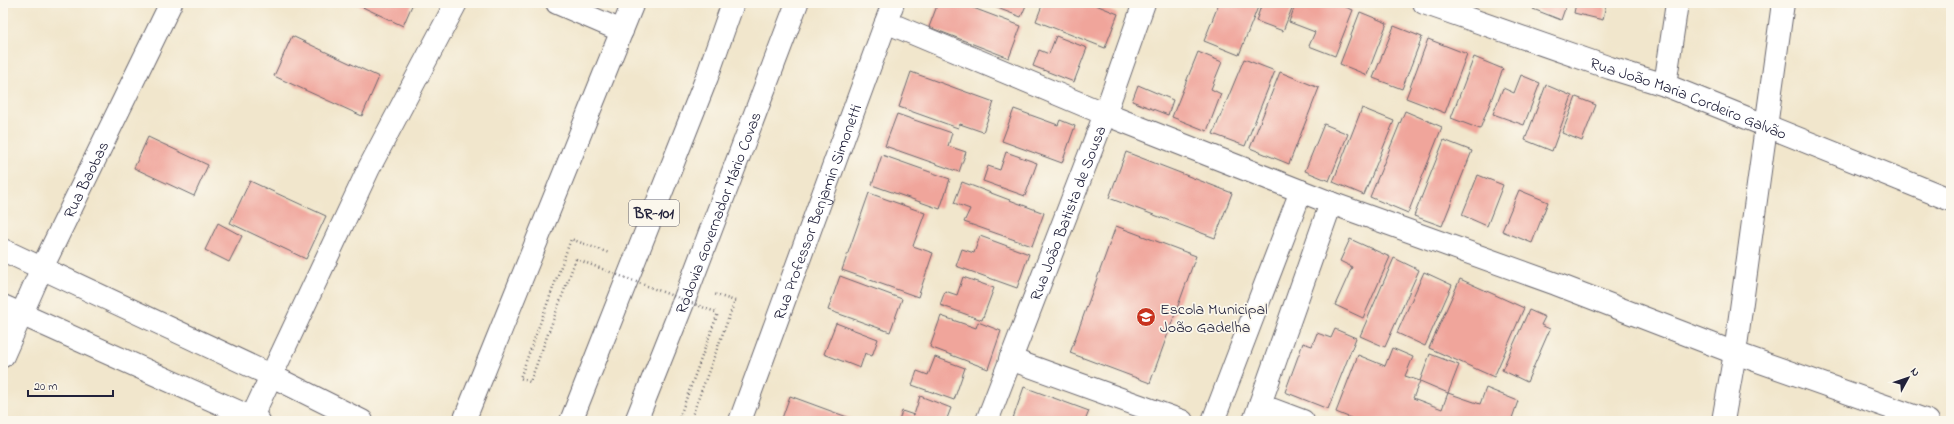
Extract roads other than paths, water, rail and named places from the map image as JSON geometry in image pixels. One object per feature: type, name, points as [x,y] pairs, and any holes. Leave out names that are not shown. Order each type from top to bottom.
[{"type":"main road","name":"Rua Baobas","points":[[3,356],[12,310],[42,268],[171,3]]},
{"type":"main road","points":[[12,310],[253,420],[270,375],[369,168],[456,3]]},
{"type":"main road","points":[[557,3],[622,31]]},
{"type":"main road","points":[[464,421],[633,3]]},
{"type":"main road","name":"BR-101","points":[[572,421],[707,77],[733,3]]},
{"type":"main road","name":"Rodovia Governador Mário Covas","points":[[636,421],[685,298],[797,3]]},
{"type":"main road","name":"Rua João Batista de Sousa","points":[[987,421],[1105,114],[1144,3]]},
{"type":"main road","name":"Rua João Maria Cordeiro Galvão","points":[[1424,3],[1610,68],[1665,85],[1951,200]]},
{"type":"main road","points":[[1665,85],[1677,3]]},
{"type":"main road","points":[[1723,421],[1735,353],[1783,3]]},
{"type":"main road","points":[[890,13],[1105,114],[1331,203],[1556,284],[1735,353],[1928,421]]},
{"type":"main road","name":"Rua Professor Benjamin Simonetti","points":[[740,421],[890,13]]},
{"type":"main road","points":[[1213,421],[1301,191]]},
{"type":"main road","points":[[1303,421],[1257,413],[1331,203]]},
{"type":"main road","points":[[3,250],[270,375],[362,421]]},
{"type":"main road","points":[[1010,359],[1182,421]]},
{"type":"place","name":"Escola Municipal João Gadelha","points":[[1146,317]]}]
